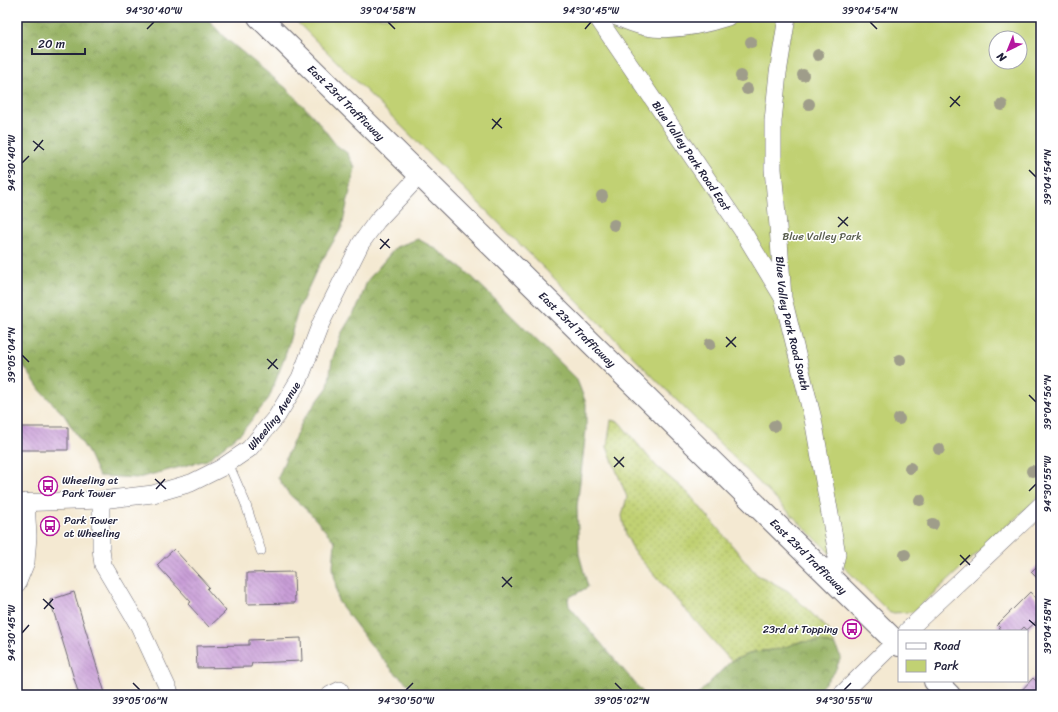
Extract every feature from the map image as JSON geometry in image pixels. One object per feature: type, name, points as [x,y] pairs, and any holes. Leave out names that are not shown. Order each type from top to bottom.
[{"type":"main road","name":"East 23rd Trafficway","points":[[259,17],[831,580],[898,637]]},
{"type":"main road","points":[[936,682],[949,695]]},
{"type":"street","name":"Blue Valley Park Road East","points":[[597,17],[742,230],[783,298]]},
{"type":"street","points":[[616,17],[645,26],[674,29],[709,24],[728,17]]},
{"type":"street","name":"Blue Valley Park Road South","points":[[787,17],[772,122],[773,169],[783,298],[813,419],[837,554],[831,580]]},
{"type":"street","name":"Wheeling Avenue","points":[[22,502],[101,500],[154,494],[191,483],[221,468],[249,449],[277,416],[300,378],[322,322],[361,243],[377,221],[420,175]]},
{"type":"street","points":[[101,500],[101,549],[103,565],[139,626],[171,695]]},
{"type":"street","points":[[17,584],[26,562],[28,536],[22,502]]},
{"type":"street","points":[[909,630],[1041,505]]},
{"type":"street","points":[[841,695],[898,641]]},
{"type":"lane","points":[[228,463],[245,502],[260,551]]},
{"type":"green space","points":[[17,17],[206,17],[224,37],[286,88],[316,119],[336,145],[347,153],[355,168],[342,227],[317,269],[298,310],[285,356],[269,398],[242,432],[207,460],[138,478],[99,476],[89,454],[64,415],[41,391],[17,356]]},
{"type":"green space","name":"Blue Valley Park","points":[[292,17],[1041,17],[1041,495],[913,612],[890,613]]},
{"type":"green space","points":[[418,239],[436,249],[466,271],[577,380],[586,403],[586,430],[577,507],[579,554],[588,587],[568,598],[569,606],[645,695],[419,695],[394,672],[371,645],[338,601],[333,567],[335,542],[311,514],[289,494],[278,478],[303,420],[328,387],[332,360],[341,334],[359,304],[367,281],[396,247]]},
{"type":"green space","points":[[611,420],[619,422],[657,467],[688,493],[757,575],[788,591],[829,630],[835,646],[820,641],[799,642],[780,649],[754,652],[731,661],[635,553],[626,535],[622,516],[627,497],[607,447]]},
{"type":"green space","points":[[820,641],[835,646],[841,657],[834,673],[814,695],[697,695],[731,661],[754,652],[780,649],[799,642]]},
{"type":"building","points":[[17,427],[68,427],[68,450],[17,450]]},
{"type":"building","points":[[174,549],[209,587],[207,589],[226,611],[209,627],[188,604],[191,602],[157,565]]},
{"type":"building","points":[[1041,562],[1041,582],[1031,572]]},
{"type":"building","points":[[294,572],[295,603],[247,604],[247,573]]},
{"type":"building","points":[[74,592],[105,693],[98,695],[79,695],[50,600]]},
{"type":"building","points":[[1030,592],[1041,604],[1041,617],[1027,630],[1024,627],[1021,630],[999,630],[1000,628],[997,625]]},
{"type":"building","points":[[301,638],[302,661],[252,663],[251,667],[197,668],[196,646],[249,645],[249,640]]},
{"type":"building","points":[[1033,678],[1041,686],[1041,695],[1021,695],[1019,693]]},
{"type":"place","name":"Wheeling at Park Tower","points":[[48,486]]},
{"type":"place","name":"Park Tower at Wheeling","points":[[50,526]]},
{"type":"place","name":"23rd at Topping","points":[[852,629]]}]
